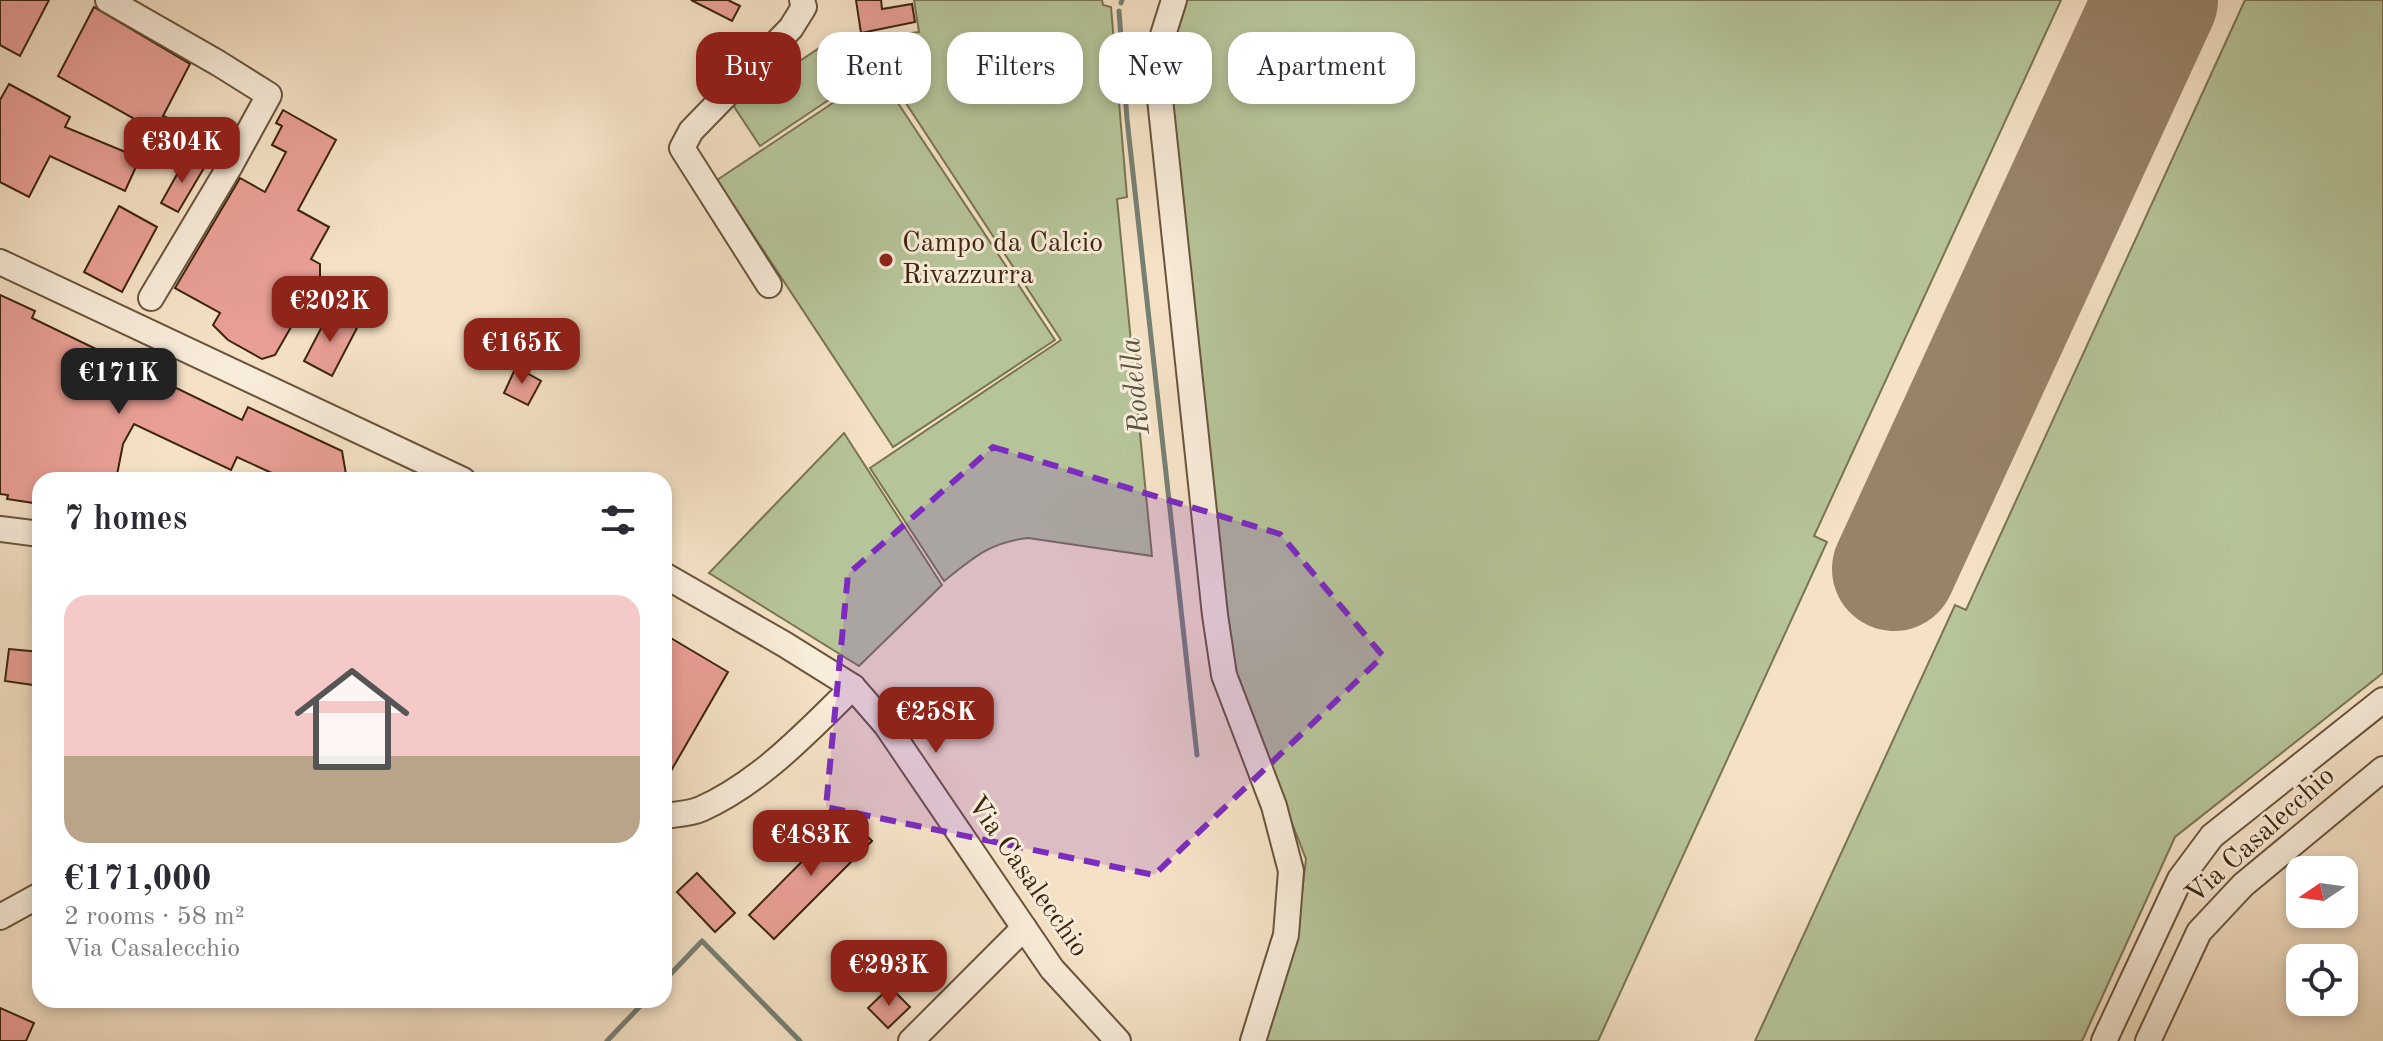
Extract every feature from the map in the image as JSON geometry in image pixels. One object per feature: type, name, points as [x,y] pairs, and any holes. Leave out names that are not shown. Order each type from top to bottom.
[{"type":"street","points":[[108,0],[269,95],[151,298]]},
{"type":"street","points":[[769,285],[682,148],[691,131],[791,28],[804,7],[802,0]]},
{"type":"street","points":[[1174,0],[1163,35],[1160,99],[1217,630],[1224,675],[1274,806],[1291,871],[1286,935],[1253,1041]]},
{"type":"street","points":[[0,262],[446,472]]},
{"type":"street","points":[[0,529],[32,533]]},
{"type":"street","name":"Via Casalecchio","points":[[672,580],[853,687],[886,725],[1052,969],[1118,1041]]},
{"type":"street","points":[[672,815],[699,810],[783,756],[853,687]]},
{"type":"street","points":[[2104,1041],[2180,879],[2212,836],[2383,700]]},
{"type":"street","name":"Via Casalecchio","points":[[2148,1041],[2199,932],[2243,885],[2383,769]]},
{"type":"street","points":[[0,917],[32,899]]},
{"type":"street","points":[[911,1041],[1024,928]]},
{"type":"highlighted area","points":[[993,447],[1280,534],[1383,656],[1154,875],[826,807],[848,574]]},
{"type":"green space","points":[[914,0],[1102,0],[1103,5],[1111,7],[1113,32],[1099,32],[1099,104],[1119,104],[1127,197],[1117,199],[1152,556],[1028,538],[992,547],[944,581],[870,468],[1061,340],[907,104],[931,104],[931,32],[919,32]]},
{"type":"green space","points":[[1183,0],[2061,0],[1814,536],[1827,542],[1598,1041],[1263,1041],[1296,941],[1306,859],[1233,673],[1170,104],[1212,104],[1212,32],[1175,32]]},
{"type":"green space","points":[[2245,0],[2383,0],[2383,673],[2175,837],[2082,1041],[1755,1041],[1955,605],[1966,610]]},
{"type":"green space","points":[[817,50],[817,104],[823,104],[760,146],[733,105],[801,104],[801,60]]},
{"type":"green space","name":"Campo da Calcio Rivazzurra","points":[[831,104],[899,104],[1055,340],[893,447],[717,180]]},
{"type":"green space","points":[[844,433],[942,585],[859,666],[709,573]]},
{"type":"building","points":[[0,0],[49,0],[20,56],[0,45]]},
{"type":"building","points":[[691,0],[728,0],[740,6],[732,21]]},
{"type":"building","points":[[856,0],[881,0],[882,9],[912,4],[915,22],[861,32]]},
{"type":"building","points":[[94,7],[190,64],[163,116],[208,136],[203,147],[149,127],[58,76]]},
{"type":"building","points":[[9,84],[70,117],[65,127],[140,158],[125,191],[50,156],[29,197],[0,182],[0,100]]},
{"type":"building","points":[[283,110],[336,140],[298,210],[329,227],[311,259],[320,264],[320,277],[275,355],[262,359],[228,340],[213,325],[220,313],[175,288],[240,178],[265,192],[286,152],[272,145],[282,126],[276,123]]},
{"type":"building","points":[[186,158],[204,168],[178,212],[161,203]]},
{"type":"building","points":[[119,206],[157,227],[122,292],[84,272]]},
{"type":"building","points":[[0,295],[35,311],[32,318],[242,420],[248,407],[342,451],[346,472],[270,472],[237,457],[231,470],[134,424],[123,444],[118,472],[32,472],[32,503],[7,499],[8,495],[0,494]]},
{"type":"building","points":[[329,313],[357,328],[332,376],[304,361]]},
{"type":"building","points":[[516,367],[541,381],[528,405],[504,393]]},
{"type":"building","points":[[672,639],[728,672],[672,769]]},
{"type":"building","points":[[9,649],[32,651],[32,685],[5,681]]},
{"type":"building","points":[[847,816],[872,841],[774,939],[749,915]]},
{"type":"building","points":[[697,873],[735,913],[715,932],[677,892]]},
{"type":"building","points":[[890,987],[910,1007],[888,1028],[868,1008]]},
{"type":"building","points":[[0,1008],[34,1023],[26,1041],[0,1041]]},
{"type":"waterway","name":"Rodella","points":[[1119,11],[1127,119],[1197,755]]},
{"type":"waterway","points":[[672,973],[702,941],[800,1041]]},
{"type":"waterway","points":[[607,1041],[638,1008]]},
{"type":"runway","points":[[1894,569],[2156,0]]},
{"type":"place","name":"Campo da Calcio Rivazzurra","points":[[886,260]]}]
